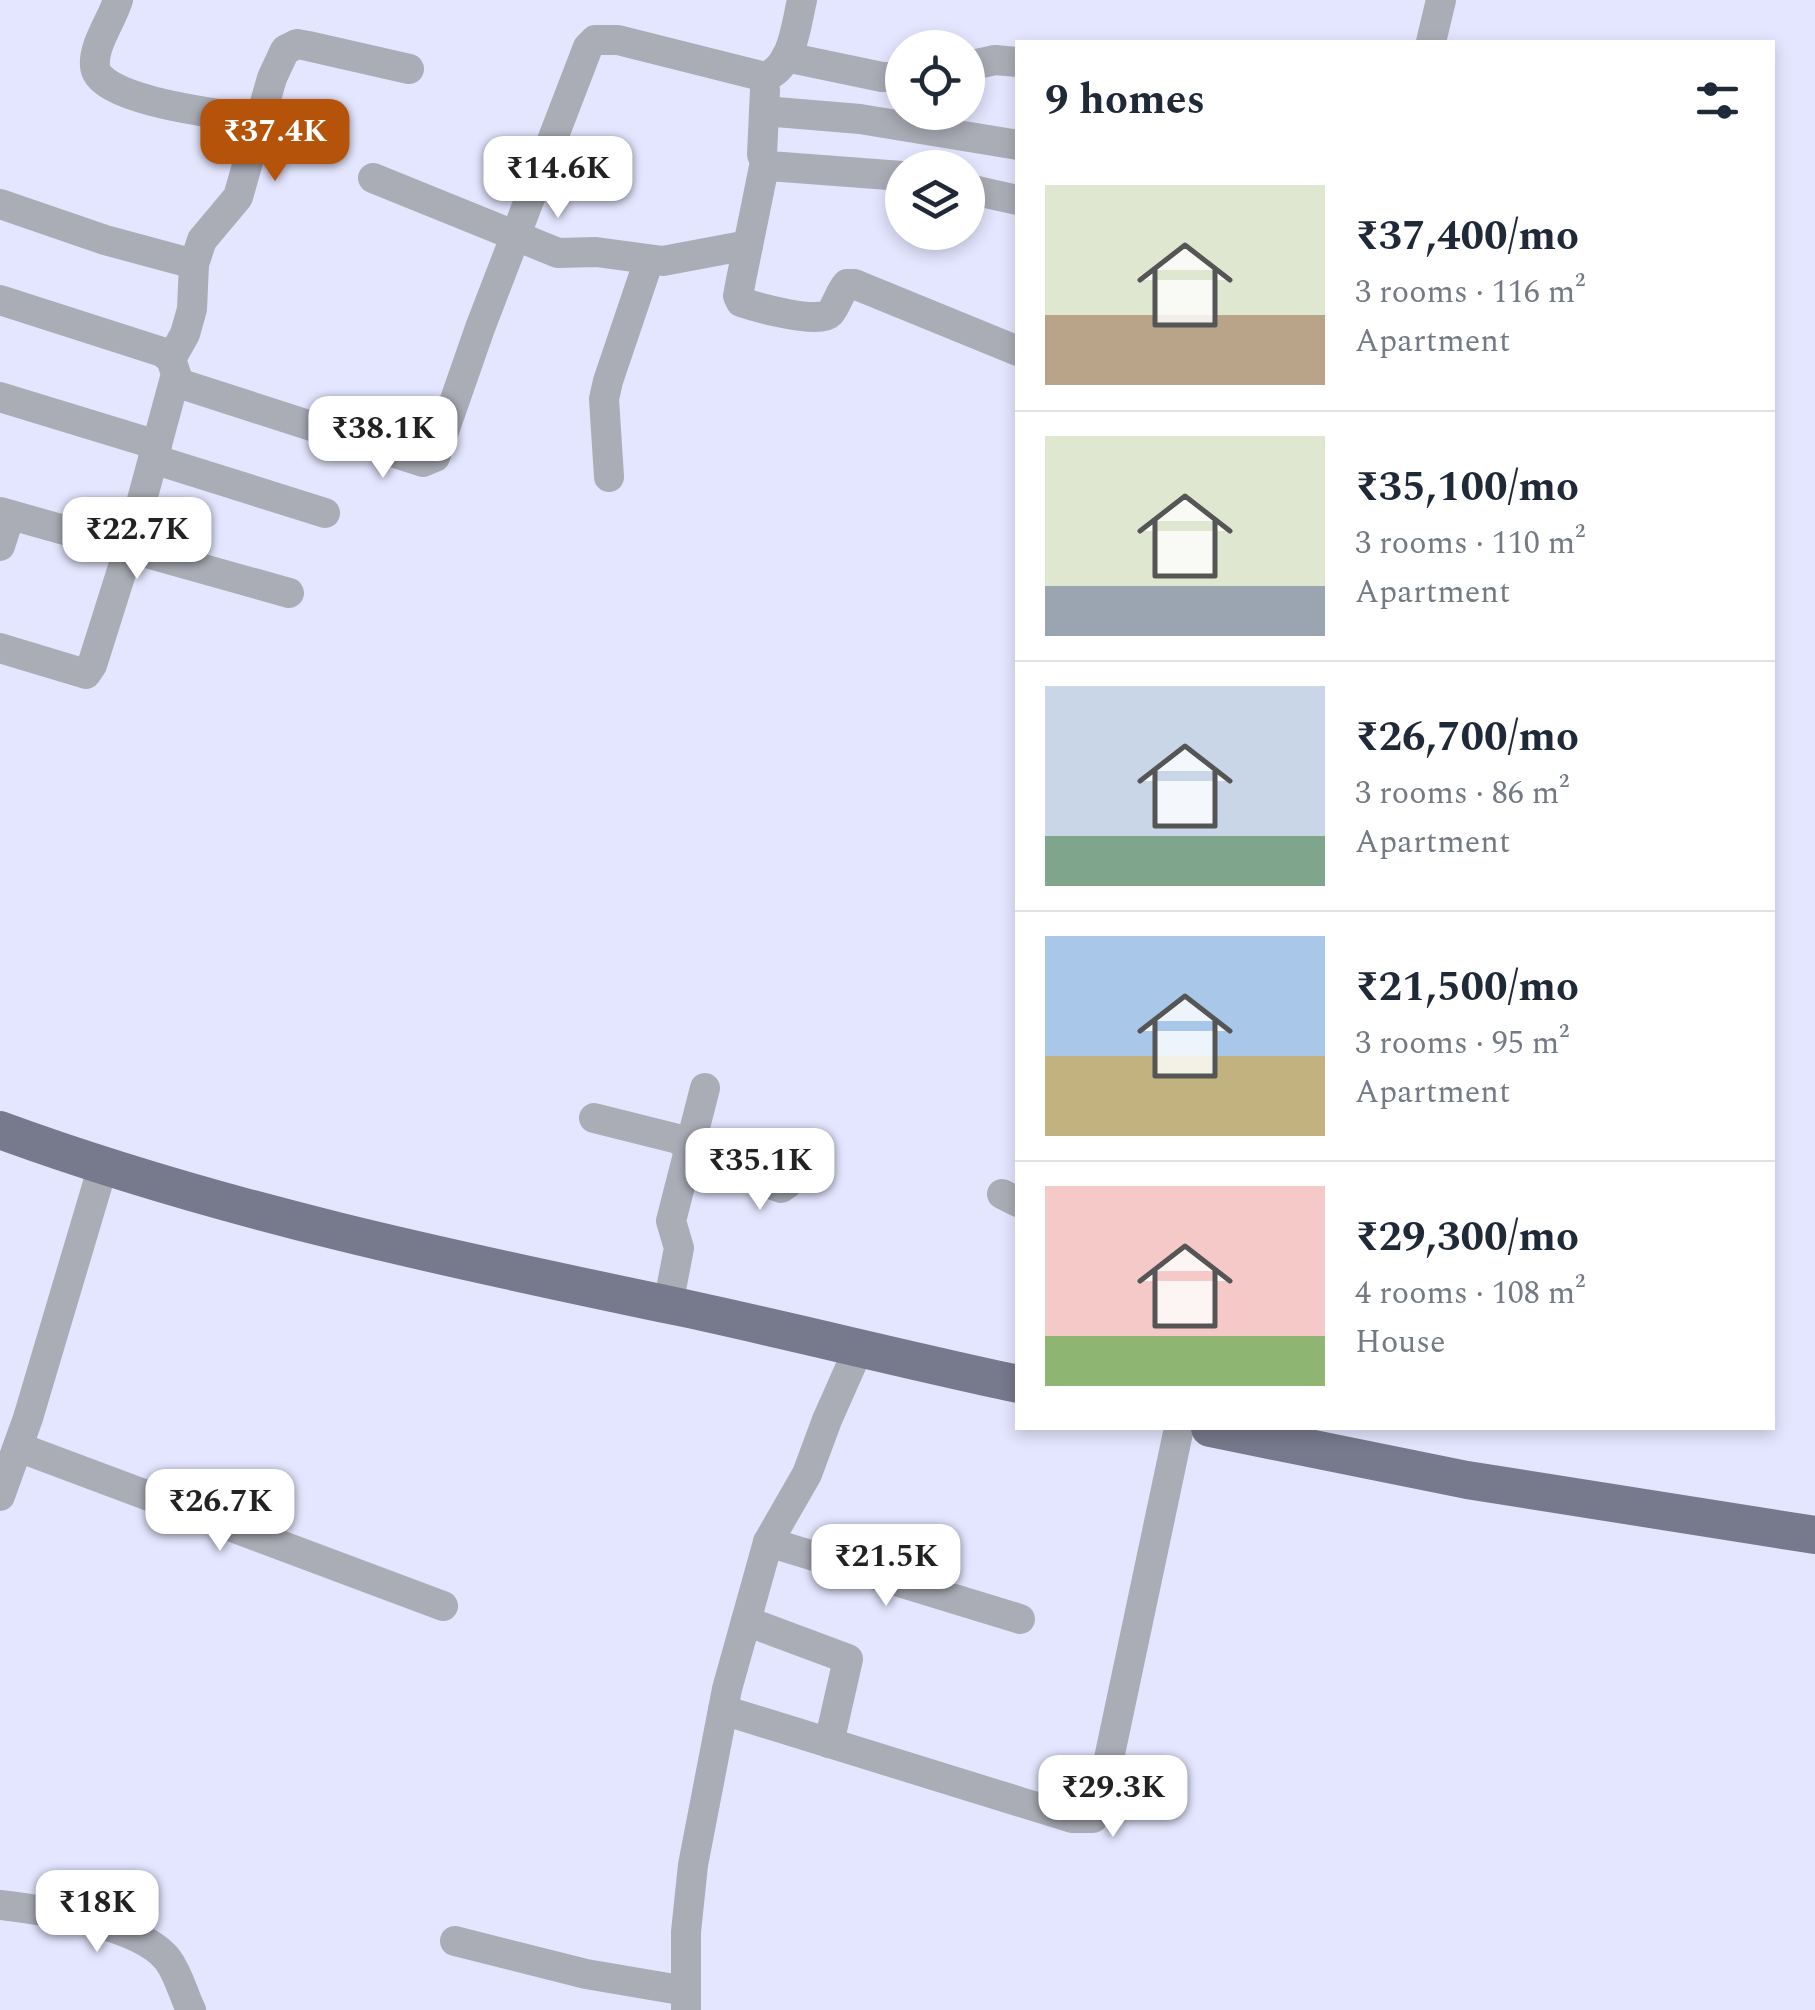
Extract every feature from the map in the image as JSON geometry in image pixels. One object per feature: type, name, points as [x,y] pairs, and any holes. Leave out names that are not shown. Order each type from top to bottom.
[{"type":"main road","points":[[0,1130],[104,1166],[322,1226],[1015,1383]]},
{"type":"main road","points":[[1220,1430],[1431,1474],[1815,1535]]},
{"type":"street","points":[[118,0],[95,58],[98,78],[127,95],[260,120]]},
{"type":"street","points":[[802,0],[764,110],[765,162],[738,296],[741,302],[776,312],[822,318],[829,314],[842,288],[854,284],[1015,350]]},
{"type":"street","points":[[1430,40],[1440,0]]},
{"type":"street","points":[[0,300],[162,352],[173,370],[423,462],[435,457],[583,56],[594,40],[618,40],[776,67],[885,77]]},
{"type":"street","points":[[0,648],[86,674],[130,548],[173,370],[192,309],[194,264],[202,240],[238,197],[284,50],[297,44],[408,69]]},
{"type":"street","points":[[985,62],[1015,62]]},
{"type":"street","points":[[764,110],[860,120],[1015,145]]},
{"type":"street","points":[[765,162],[775,168],[885,175]]},
{"type":"street","points":[[373,178],[558,254],[596,252],[678,260],[748,245]]},
{"type":"street","points":[[985,193],[1015,199]]},
{"type":"street","points":[[0,204],[105,240],[194,264]]},
{"type":"street","points":[[609,476],[604,399],[649,260]]},
{"type":"street","points":[[0,397],[325,513]]},
{"type":"street","points":[[0,546],[5,514],[290,593]]},
{"type":"street","points":[[668,1305],[679,1248],[671,1221],[705,1088]]},
{"type":"street","points":[[594,1118],[678,1138],[702,1159],[781,1188],[788,1184],[809,1146]]},
{"type":"street","points":[[0,1496],[104,1166]]},
{"type":"street","points":[[455,1941],[686,2001],[686,1932],[693,1864],[723,1710],[746,1621],[768,1542],[808,1474],[858,1350]]},
{"type":"street","points":[[723,1710],[1072,1818],[1092,1818],[1100,1801],[1178,1430]]},
{"type":"street","points":[[18,1447],[443,1606]]},
{"type":"street","points":[[768,1542],[1020,1619]]},
{"type":"street","points":[[746,1621],[848,1660],[829,1742]]},
{"type":"street","points":[[0,1905],[63,1914],[150,1945],[166,1957],[192,2010]]}]
